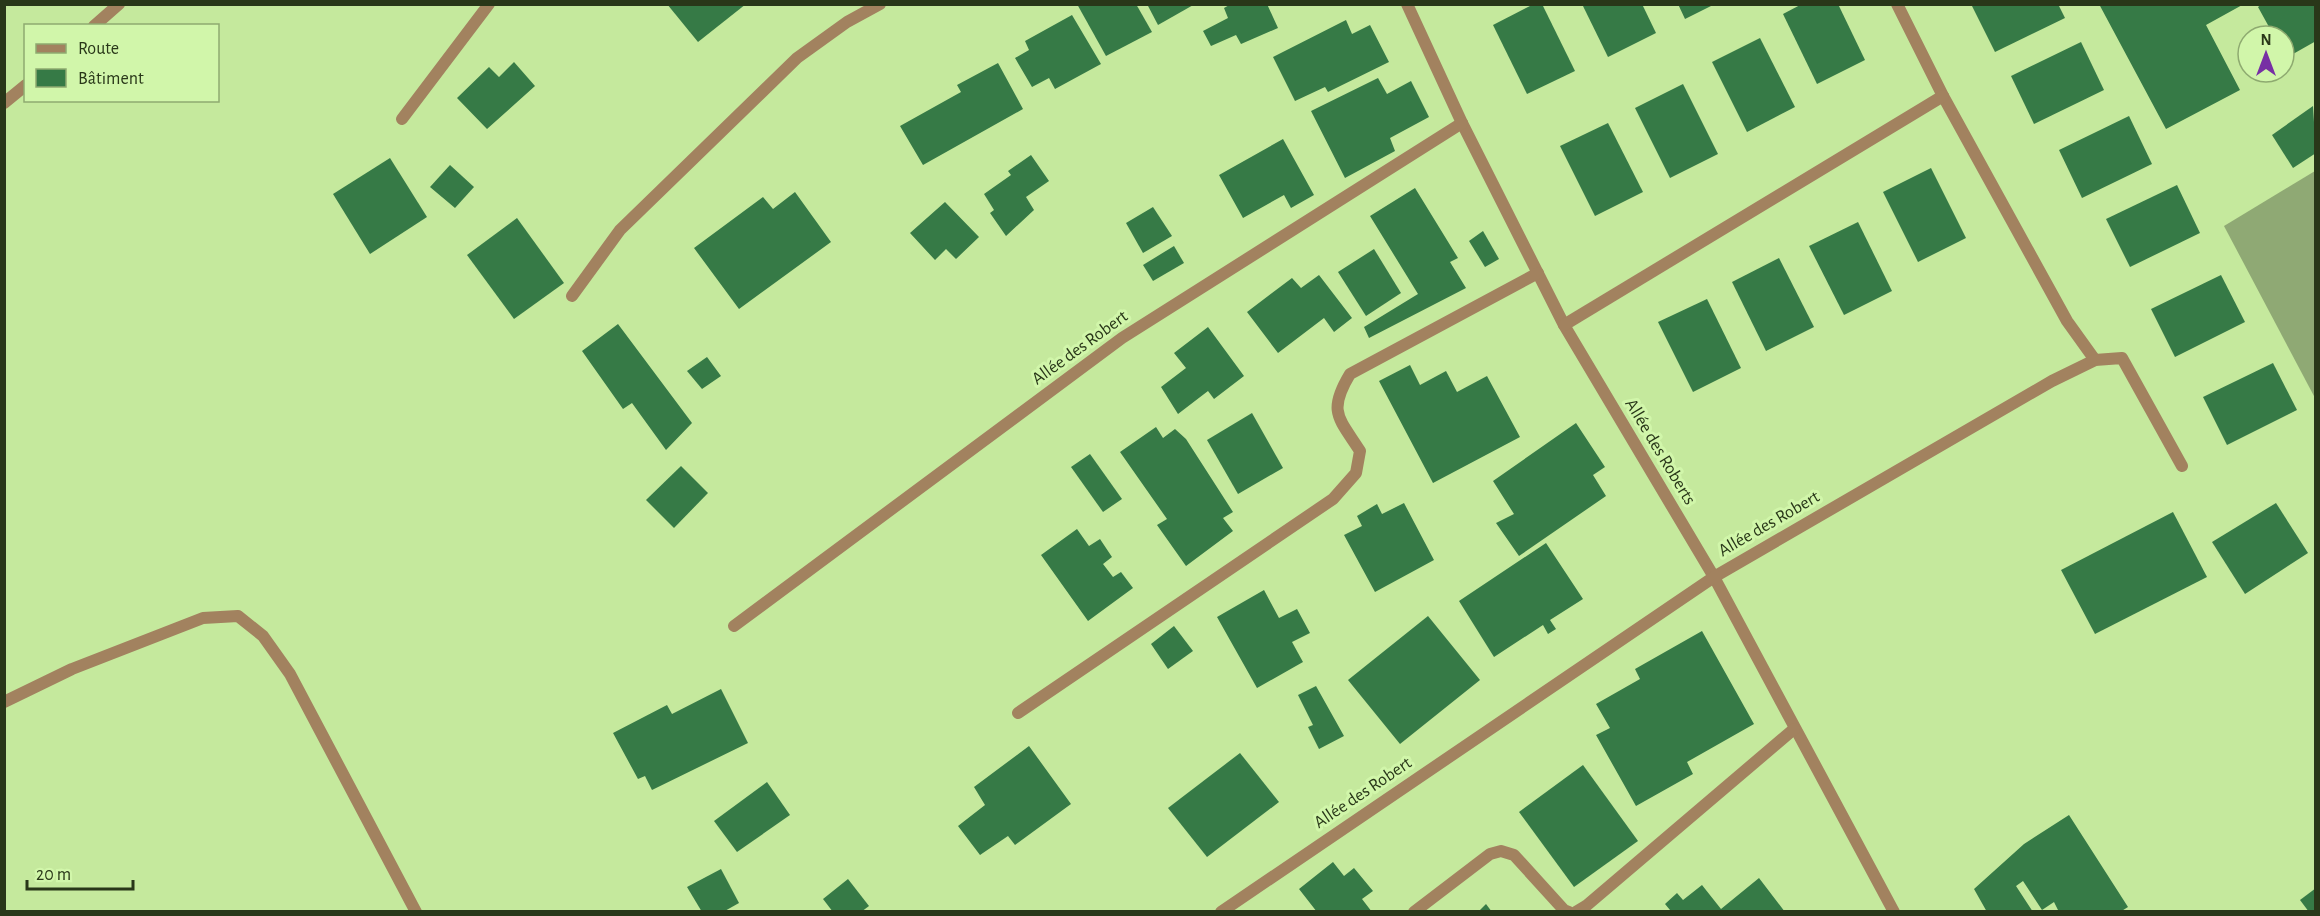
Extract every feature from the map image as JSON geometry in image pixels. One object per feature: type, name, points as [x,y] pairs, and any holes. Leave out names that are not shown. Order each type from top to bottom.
[{"type":"street","points":[[96,24],[119,4]]},
{"type":"street","points":[[402,119],[489,4]]},
{"type":"street","points":[[572,296],[620,230],[796,58],[847,22],[880,4]]},
{"type":"street","name":"Allée des Roberts","points":[[1407,4],[1462,123],[1564,325],[1714,576],[1894,912]]},
{"type":"street","points":[[1898,4],[1943,96],[2067,321],[2095,360],[2122,358],[2182,466]]},
{"type":"street","points":[[4,102],[24,87]]},
{"type":"street","points":[[1564,325],[1943,96]]},
{"type":"street","name":"Allée des Robert","points":[[734,626],[1122,338],[1462,123]]},
{"type":"street","points":[[1018,713],[1333,498],[1356,473],[1360,451],[1337,415],[1338,394],[1350,374],[1538,273]]},
{"type":"street","name":"Allée des Robert","points":[[1221,912],[1714,576],[2052,381],[2095,360]]},
{"type":"street","points":[[4,702],[72,669],[203,618],[238,615],[263,636],[290,674],[416,912]]},
{"type":"street","points":[[1576,912],[1586,906],[1794,729]]},
{"type":"street","points":[[1414,912],[1490,854],[1501,851],[1514,855],[1564,910],[1569,912]]},
{"type":"green space","points":[[2315,171],[2315,398],[2224,226]]},
{"type":"building","points":[[667,4],[746,4],[698,42]]},
{"type":"building","points":[[1077,4],[1136,4],[1152,32],[1106,56]]},
{"type":"building","points":[[1147,4],[1195,4],[1158,25]]},
{"type":"building","points":[[1231,4],[1267,4],[1278,28],[1241,44],[1236,35],[1211,46],[1203,31],[1228,18],[1224,8]]},
{"type":"building","points":[[1534,4],[1542,4],[1575,71],[1527,94],[1493,25]]},
{"type":"building","points":[[1582,4],[1642,4],[1656,33],[1608,57]]},
{"type":"building","points":[[1678,4],[1715,4],[1685,19]]},
{"type":"building","points":[[1802,4],[1838,4],[1865,60],[1817,84],[1783,14]]},
{"type":"building","points":[[1971,4],[2058,4],[2065,18],[1995,52]]},
{"type":"building","points":[[2099,4],[2244,4],[2206,25],[2240,90],[2166,129]]},
{"type":"building","points":[[2262,4],[2316,4],[2316,41],[2296,52],[2296,24],[2267,24],[2258,7]]},
{"type":"building","points":[[1072,15],[1101,64],[1055,89],[1049,78],[1032,87],[1015,58],[1029,50],[1025,41]]},
{"type":"building","points":[[1346,20],[1352,34],[1370,25],[1389,62],[1328,92],[1325,87],[1295,101],[1273,57]]},
{"type":"building","points":[[1760,38],[1795,107],[1747,132],[1712,62]]},
{"type":"building","points":[[2081,42],[2104,90],[2034,124],[2011,76]]},
{"type":"building","points":[[514,62],[535,86],[487,129],[457,98],[489,67],[499,77]]},
{"type":"building","points":[[998,63],[1023,109],[923,165],[900,126],[961,92],[957,85]]},
{"type":"building","points":[[1378,78],[1387,94],[1411,81],[1429,117],[1390,138],[1395,151],[1345,178],[1311,111]]},
{"type":"building","points":[[1683,84],[1718,154],[1670,178],[1635,108]]},
{"type":"building","points":[[2313,106],[2316,153],[2293,168],[2272,135]]},
{"type":"building","points":[[2129,116],[2152,164],[2082,198],[2059,150]]},
{"type":"building","points":[[1608,123],[1643,192],[1595,216],[1560,146]]},
{"type":"building","points":[[1283,139],[1314,195],[1291,208],[1284,195],[1243,218],[1219,175]]},
{"type":"building","points":[[1031,155],[1049,181],[1026,197],[1034,210],[1006,236],[990,213],[994,210],[984,194],[1011,175],[1008,171]]},
{"type":"building","points":[[390,158],[427,217],[370,254],[333,194]]},
{"type":"building","points":[[450,165],[474,187],[455,208],[430,187]]},
{"type":"building","points":[[1931,168],[1966,238],[1918,262],[1883,192]]},
{"type":"building","points":[[2177,185],[2200,233],[2130,267],[2106,219]]},
{"type":"building","points":[[1415,188],[1458,258],[1450,262],[1466,288],[1369,338],[1364,327],[1418,294],[1370,216]]},
{"type":"building","points":[[795,192],[831,242],[739,309],[694,248],[763,197],[773,209]]},
{"type":"building","points":[[945,202],[979,237],[956,259],[946,249],[935,260],[910,233]]},
{"type":"building","points":[[1153,207],[1172,236],[1143,253],[1126,223]]},
{"type":"building","points":[[517,218],[564,283],[514,319],[467,255]]},
{"type":"building","points":[[1858,222],[1892,291],[1844,315],[1809,246]]},
{"type":"building","points":[[1483,231],[1499,259],[1485,267],[1469,241]]},
{"type":"building","points":[[1174,246],[1184,263],[1153,281],[1143,265]]},
{"type":"building","points":[[1374,249],[1401,293],[1366,316],[1338,272]]},
{"type":"building","points":[[1779,258],[1814,327],[1766,351],[1732,282]]},
{"type":"building","points":[[1319,275],[1352,318],[1334,332],[1324,318],[1278,353],[1247,312],[1292,278],[1301,288]]},
{"type":"building","points":[[2221,275],[2245,322],[2175,357],[2151,309]]},
{"type":"building","points":[[1707,299],[1741,368],[1693,392],[1658,322]]},
{"type":"building","points":[[618,324],[692,423],[666,450],[632,403],[623,409],[582,351]]},
{"type":"building","points":[[1208,327],[1244,376],[1214,399],[1208,391],[1178,414],[1161,387],[1186,368],[1174,353]]},
{"type":"building","points":[[707,357],[721,376],[702,389],[687,371]]},
{"type":"building","points":[[2273,363],[2297,410],[2227,445],[2203,397]]},
{"type":"building","points":[[1410,365],[1420,385],[1446,371],[1457,392],[1487,376],[1520,437],[1433,483],[1379,381]]},
{"type":"building","points":[[1252,413],[1283,468],[1238,494],[1207,440]]},
{"type":"building","points":[[1576,423],[1605,467],[1593,475],[1606,496],[1519,556],[1496,523],[1514,514],[1493,481]]},
{"type":"building","points":[[1156,427],[1163,438],[1175,429],[1186,439],[1233,512],[1223,518],[1233,531],[1186,566],[1157,525],[1167,519],[1120,452]]},
{"type":"building","points":[[1090,454],[1122,499],[1103,512],[1071,467]]},
{"type":"building","points":[[681,466],[708,493],[674,528],[646,500]]},
{"type":"building","points":[[1404,503],[1434,560],[1375,592],[1344,535],[1362,526],[1357,516],[1377,504],[1382,514]]},
{"type":"building","points":[[2276,503],[2308,553],[2245,594],[2212,542]]},
{"type":"building","points":[[2173,512],[2207,577],[2095,634],[2061,570]]},
{"type":"building","points":[[1077,529],[1089,546],[1100,539],[1112,557],[1103,564],[1113,577],[1121,572],[1133,588],[1088,621],[1041,555]]},
{"type":"building","points":[[1546,543],[1583,599],[1550,620],[1556,629],[1548,634],[1543,625],[1494,657],[1459,601]]},
{"type":"building","points":[[1264,590],[1279,618],[1297,609],[1310,633],[1292,642],[1303,662],[1257,688],[1217,617]]},
{"type":"building","points":[[1428,616],[1480,680],[1400,744],[1348,680]]},
{"type":"building","points":[[1174,626],[1193,651],[1168,669],[1151,644]]},
{"type":"building","points":[[1702,631],[1754,724],[1687,762],[1693,774],[1636,806],[1596,735],[1610,728],[1596,704],[1640,679],[1635,669]]},
{"type":"building","points":[[1316,686],[1344,736],[1319,749],[1308,727],[1313,725],[1298,695]]},
{"type":"building","points":[[721,689],[748,743],[652,790],[645,776],[638,779],[613,733],[667,705],[672,714]]},
{"type":"building","points":[[1029,746],[1071,804],[1015,845],[1008,836],[980,855],[958,826],[985,805],[974,787]]},
{"type":"building","points":[[1240,753],[1279,802],[1207,857],[1168,808]]},
{"type":"building","points":[[1583,765],[1638,841],[1574,887],[1519,812]]},
{"type":"building","points":[[767,782],[790,815],[737,852],[714,821]]},
{"type":"building","points":[[2069,815],[2128,907],[2120,912],[2059,912],[2054,902],[2042,910],[2023,881],[2016,886],[2033,912],[1987,912],[1974,889],[2024,844]]},
{"type":"building","points":[[1333,862],[1344,876],[1354,868],[1373,891],[1362,899],[1372,912],[1317,912],[1299,889]]},
{"type":"building","points":[[721,869],[739,903],[723,912],[702,912],[687,887]]},
{"type":"building","points":[[1759,878],[1785,912],[1668,912],[1670,910],[1665,904],[1677,893],[1683,900],[1702,885],[1721,909]]},
{"type":"building","points":[[848,879],[869,906],[861,912],[833,912],[823,899]]},
{"type":"building","points":[[2316,888],[2316,912],[2309,912],[2300,900]]},
{"type":"building","points":[[1486,904],[1492,912],[1478,912]]}]
